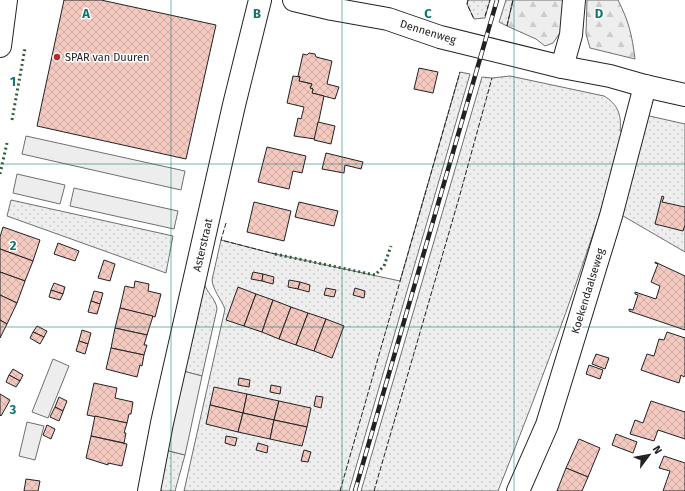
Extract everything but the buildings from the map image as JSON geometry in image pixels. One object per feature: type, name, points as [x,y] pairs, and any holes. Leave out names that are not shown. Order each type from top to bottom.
[{"type":"street","points":[[0,46],[6,0]]},
{"type":"street","name":"Asterstraat","points":[[149,491],[162,423],[234,105],[260,0]]},
{"type":"street","points":[[562,67],[571,35],[574,0]]},
{"type":"street","name":"Dennenweg","points":[[299,1],[332,9],[388,19],[440,37],[562,67],[610,76],[685,95]]},
{"type":"street","name":"Koekendaalseweg","points":[[518,491],[546,425],[611,216],[645,86]]},
{"type":"green space","points":[[468,0],[490,0],[485,18],[474,19],[467,4]]},
{"type":"green space","points":[[506,0],[513,0],[507,26],[499,22]]},
{"type":"green space","points":[[513,0],[569,0],[566,24],[553,43],[545,46],[536,39],[507,26]]},
{"type":"green space","points":[[587,0],[618,0],[630,29],[635,59],[590,48],[586,34]]},
{"type":"green space","points":[[460,72],[470,74],[349,491],[184,491],[225,309],[215,291],[212,280],[221,240],[275,254],[400,281]]},
{"type":"green space","points":[[510,76],[604,96],[616,107],[620,115],[620,131],[625,133],[597,223],[566,313],[498,491],[361,491],[482,77],[492,78]]},
{"type":"green space","points":[[645,115],[685,124],[685,252],[618,213]]},
{"type":"green space","points":[[11,200],[173,236],[166,273],[7,216]]},
{"type":"green space","points":[[204,282],[215,302],[217,309],[202,376],[183,371]]},
{"type":"green space","points":[[165,450],[185,455],[175,491],[155,491]]},
{"type":"shaded area","points":[[26,136],[185,171],[181,190],[22,154]]},
{"type":"shaded area","points":[[17,174],[65,185],[60,204],[13,193]]},
{"type":"shaded area","points":[[74,188],[178,211],[174,229],[70,206]]},
{"type":"shaded area","points":[[53,359],[69,366],[48,418],[32,412]]},
{"type":"shaded area","points":[[183,371],[202,376],[185,455],[165,450]]},
{"type":"shaded area","points":[[27,422],[44,426],[35,460],[19,456]]},
{"type":"railway","points":[[355,491],[497,0]]},
{"type":"hedge","points":[[12,120],[25,48]]},
{"type":"hedge","points":[[0,174],[7,143]]},
{"type":"hedge","points":[[275,254],[375,275],[384,266],[391,246]]},
{"type":"fence","points":[[468,0],[467,4],[474,19]]},
{"type":"fence","points":[[485,16],[490,0]]},
{"type":"fence","points":[[507,26],[513,0]]},
{"type":"fence","points":[[340,491],[460,72]]},
{"type":"fence","points":[[374,491],[459,198],[492,78]]},
{"type":"fence","points":[[226,223],[221,240],[275,254]]},
{"type":"place","name":"SPAR van Duuren","points":[[57,57]]}]
